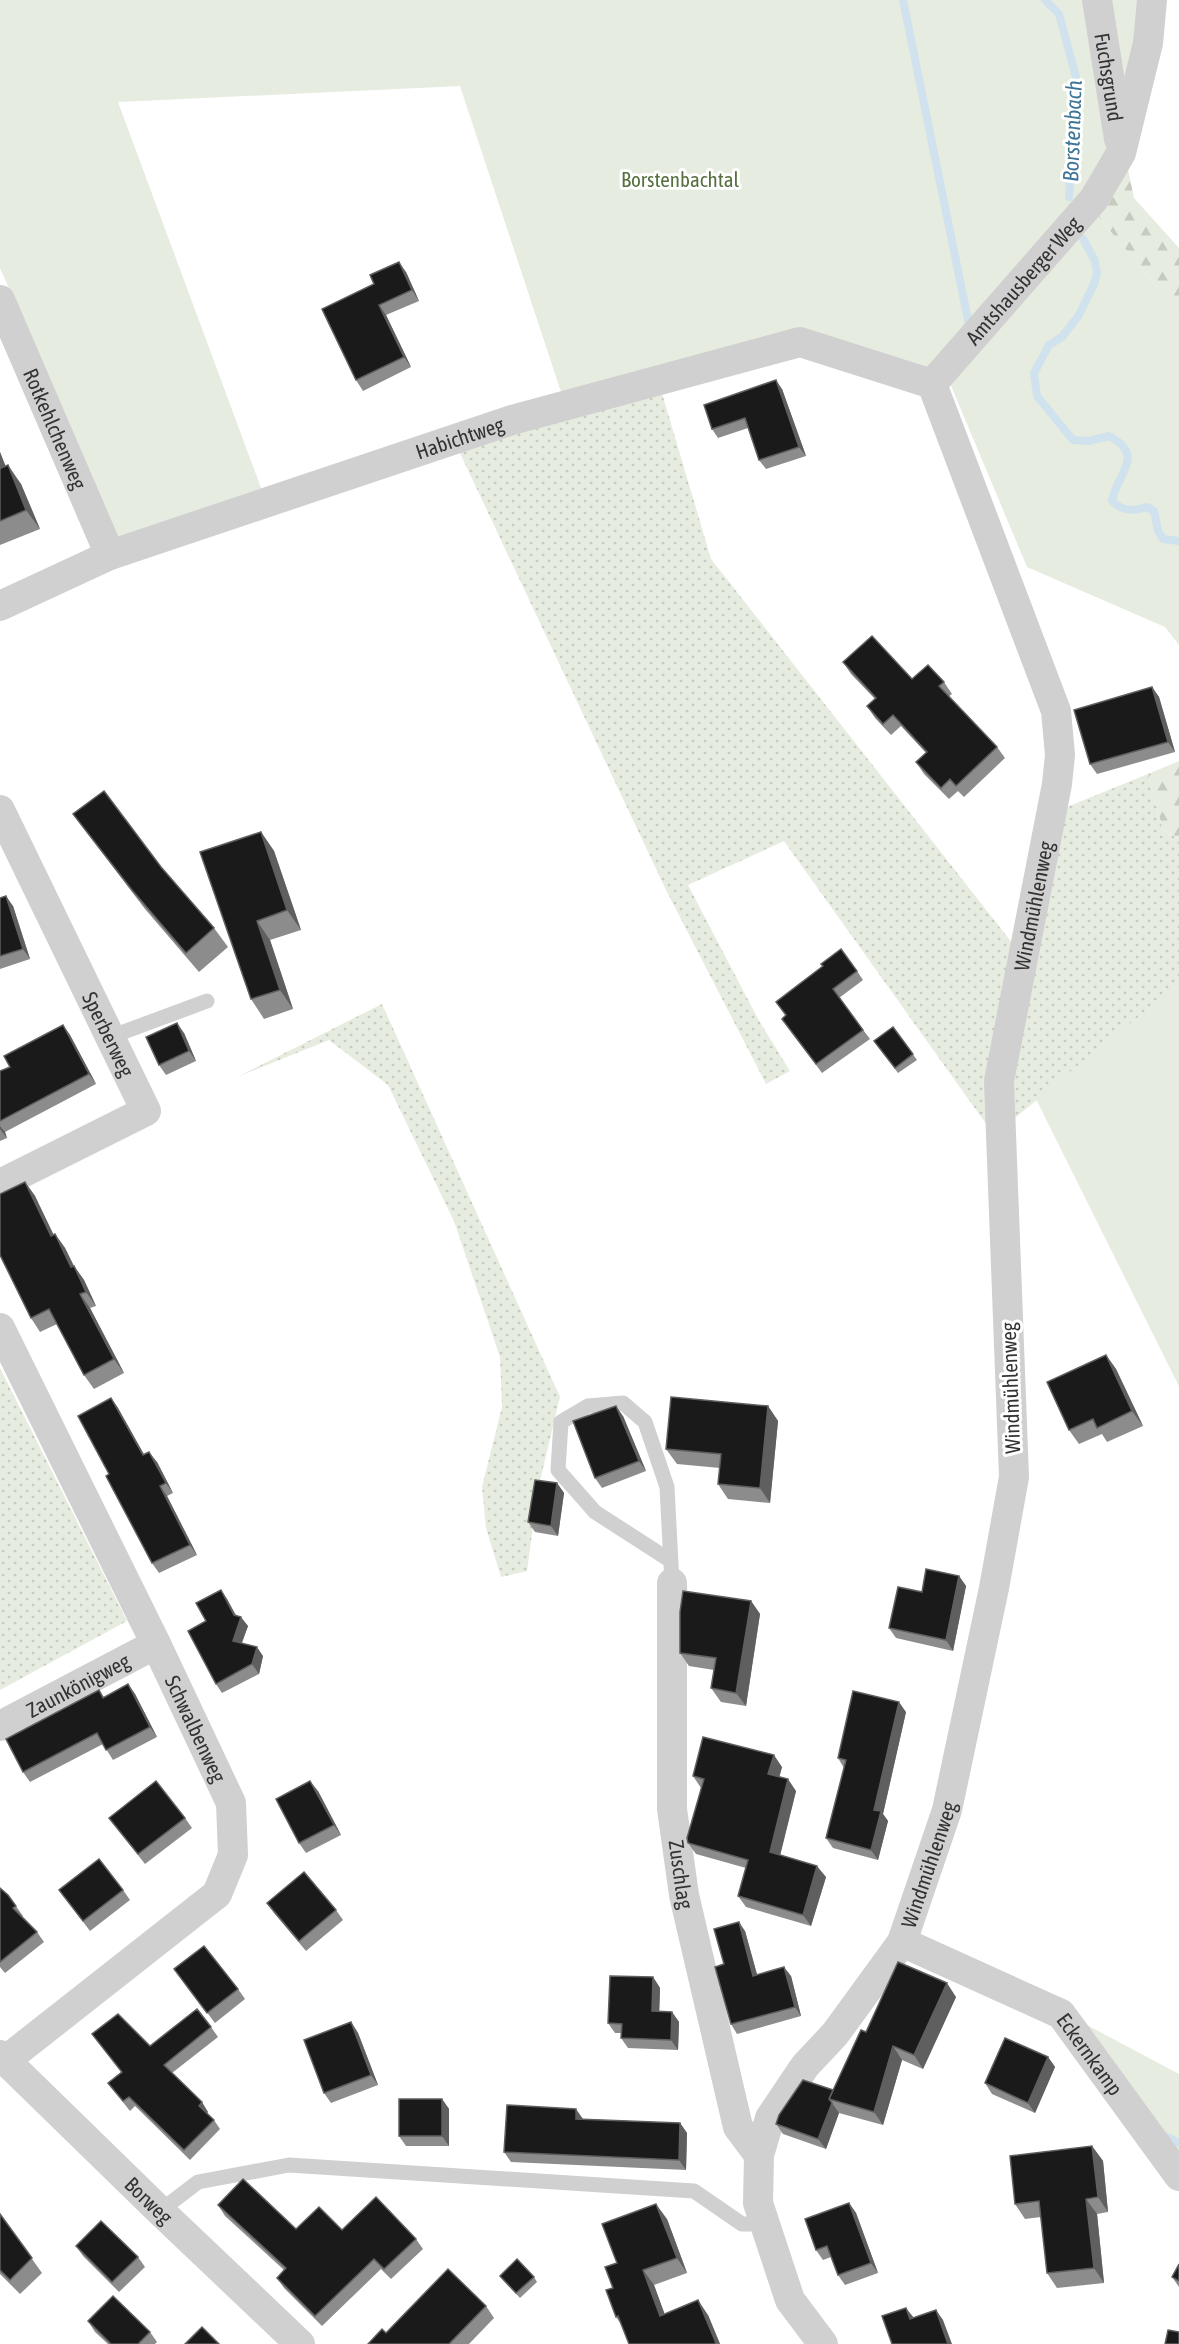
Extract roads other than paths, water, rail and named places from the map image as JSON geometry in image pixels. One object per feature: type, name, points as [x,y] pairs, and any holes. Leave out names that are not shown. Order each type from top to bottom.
[{"type":"street","name":"Fuchsgrund","points":[[1097,0],[1121,153]]},
{"type":"street","name":"Amtshausberger Weg","points":[[932,384],[1094,199],[1121,153],[1148,43],[1152,0]]},
{"type":"street","name":"Rotkehlchenweg","points":[[0,300],[110,555]]},
{"type":"street","name":"Habichtweg","points":[[0,606],[110,555],[512,420],[800,342],[932,384]]},
{"type":"street","name":"Windmühlenweg","points":[[816,2342],[790,2300],[758,2203],[759,2155],[770,2118],[805,2066],[836,2034],[902,1942],[947,1810],[994,1588],[1014,1477],[999,1081],[1057,784],[1060,755],[1056,711],[932,384]]},
{"type":"street","name":"Sperberweg","points":[[0,810],[146,1111],[0,1184]]},
{"type":"street","name":"Schwalbenweg","points":[[0,1328],[156,1644],[231,1803],[233,1855],[217,1894],[3,2058]]},
{"type":"street","name":"Zuschlag","points":[[671,1572],[672,1809],[684,1895],[738,2127],[759,2155]]},
{"type":"street","name":"Zaunkönigweg","points":[[0,1726],[156,1644]]},
{"type":"street","name":"Eckernkamp","points":[[902,1942],[1061,2014],[1179,2175]]},
{"type":"street","name":"Borweg","points":[[3,2058],[300,2344]]},
{"type":"lane","points":[[110,1037],[207,1001]]},
{"type":"lane","points":[[622,1403],[645,1422],[667,1487],[671,1572],[595,1512],[558,1470],[561,1422],[588,1406],[622,1403]]},
{"type":"lane","points":[[160,2211],[198,2182],[288,2165],[694,2191],[742,2224],[766,2224]]},
{"type":"waterway","points":[[903,0],[969,325]]},
{"type":"waterway","name":"Borstenbach","points":[[1045,0],[1059,14],[1076,77],[1069,197]]},
{"type":"waterway","name":"Borstenbach","points":[[1083,239],[1095,261],[1097,274],[1079,315],[1062,337],[1049,345],[1034,373],[1037,396],[1073,440],[1088,441],[1109,436],[1120,443],[1128,458],[1112,501],[1128,510],[1147,507],[1154,511],[1158,531],[1163,539],[1179,541]]},
{"type":"waterway","points":[[1167,2137],[1179,2143]]},
{"type":"park label","name":"Borstenbachtal","points":[[680,179]]}]
